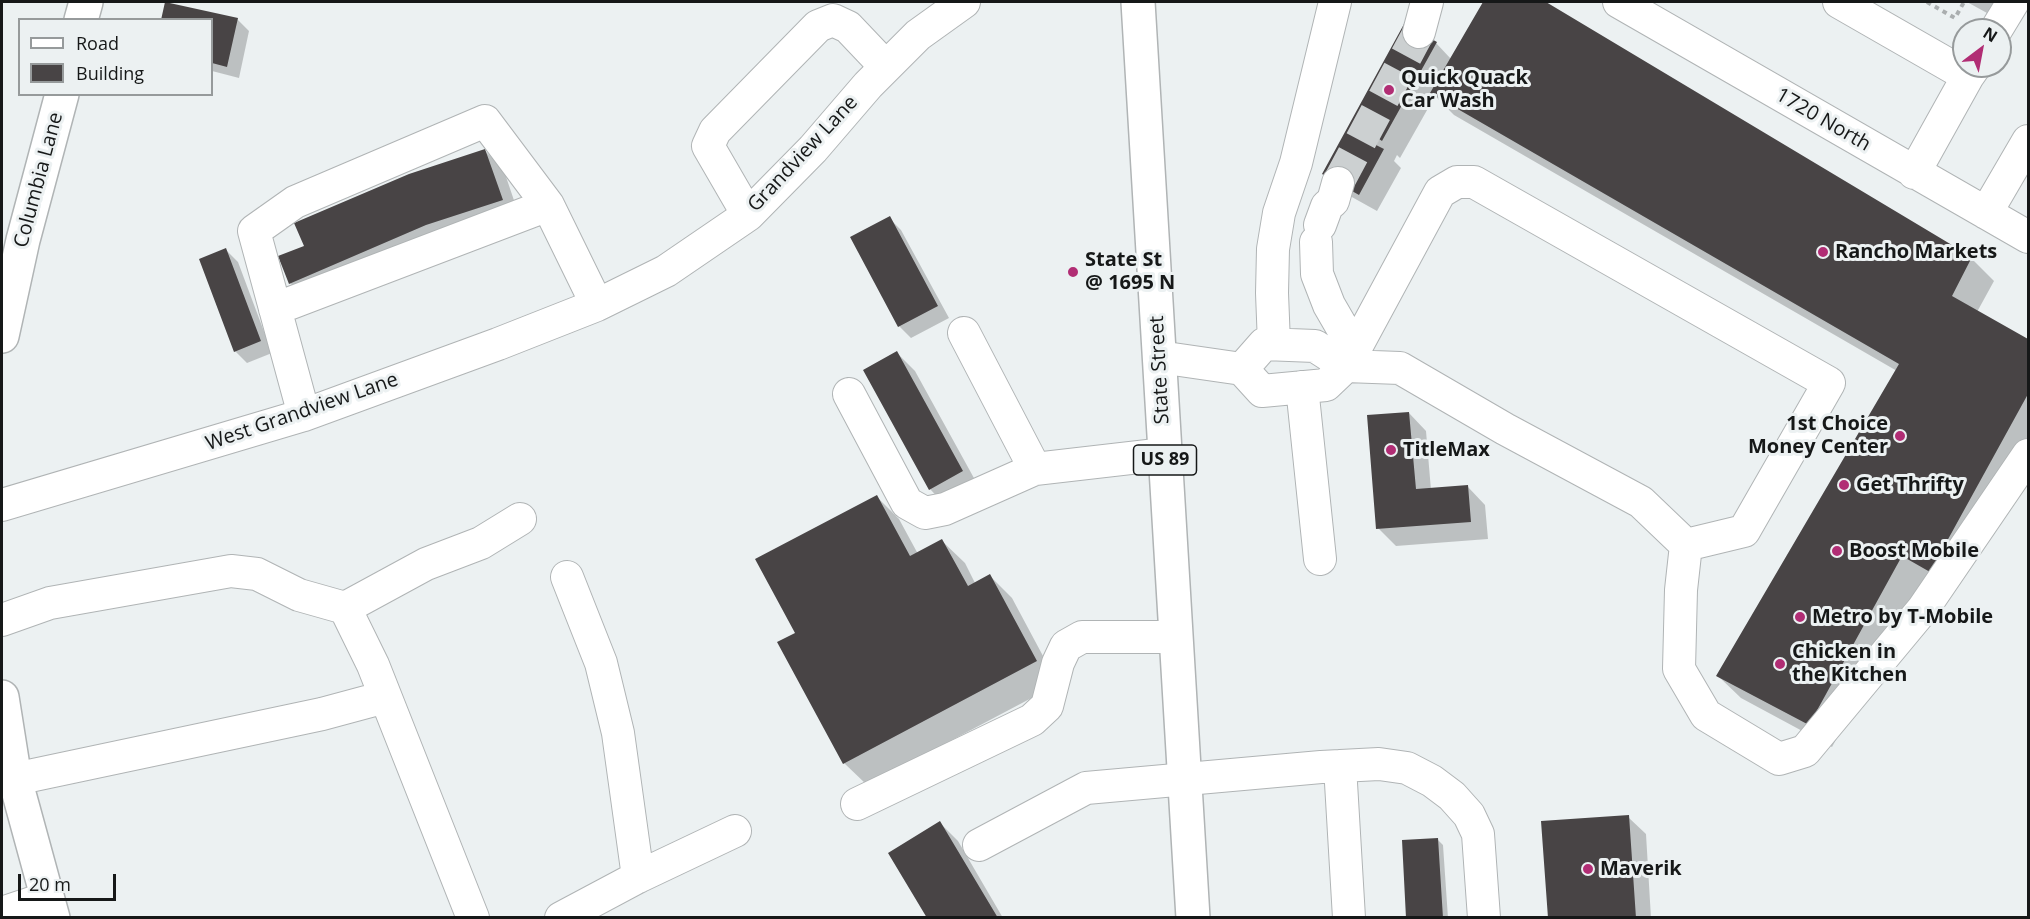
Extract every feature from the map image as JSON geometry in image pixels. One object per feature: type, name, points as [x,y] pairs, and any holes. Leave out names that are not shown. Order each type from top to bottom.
[{"type":"main road","points":[[82,18],[86,2]]},
{"type":"main road","name":"State Street","points":[[1138,2],[1193,918]]},
{"type":"main road","name":"Columbia Lane","points":[[2,336],[23,240],[61,96]]},
{"type":"main road","points":[[2,697],[15,779],[50,908]]},
{"type":"street","name":"Grandview Lane","points":[[597,306],[666,271],[748,214],[813,149],[868,85],[918,35],[964,2]]},
{"type":"street","points":[[1274,344],[1273,249],[1279,213],[1296,163],[1335,2]]},
{"type":"street","points":[[1419,32],[1427,2]]},
{"type":"street","name":"1720 North","points":[[1619,2],[2028,237]]},
{"type":"street","points":[[1839,2],[1952,61]]},
{"type":"street","points":[[2003,18],[2013,2]]},
{"type":"street","points":[[748,214],[708,146],[715,131],[818,26],[833,20],[848,27],[886,67]]},
{"type":"street","points":[[1914,173],[1968,78]]},
{"type":"street","points":[[304,415],[254,231],[295,202],[485,121],[548,205],[597,306]]},
{"type":"street","points":[[1986,213],[2028,141]]},
{"type":"street","points":[[1159,357],[1242,369],[1262,391],[1326,384],[1351,358],[1440,192],[1457,182],[1474,182],[1829,383],[1744,531],[1686,545]]},
{"type":"street","points":[[275,309],[548,205]]},
{"type":"street","points":[[1328,221],[1317,274],[1351,358]]},
{"type":"street","name":"West Grandview Lane","points":[[2,505],[304,415],[597,306]]},
{"type":"street","points":[[964,333],[1035,469]]},
{"type":"street","points":[[1242,369],[1264,344],[1315,346],[1351,358],[1400,368],[1505,429],[1641,502],[1686,545]]},
{"type":"street","points":[[1302,387],[1320,559]]},
{"type":"street","points":[[849,394],[907,503],[925,513],[945,509],[1035,469],[1165,454]]},
{"type":"street","points":[[1686,545],[1681,590],[1679,669],[1706,715],[1779,759],[1805,751],[1923,609],[2028,455]]},
{"type":"street","points":[[2,620],[50,603],[231,571],[257,574],[299,595],[345,608],[426,564],[481,543],[520,519]]},
{"type":"street","points":[[567,577],[601,663],[618,733],[638,877]]},
{"type":"street","points":[[345,608],[374,665],[473,918]]},
{"type":"street","points":[[857,804],[1032,720],[1047,706],[1058,663],[1066,646],[1082,637],[1176,637]]},
{"type":"street","points":[[15,779],[310,716],[385,697]]},
{"type":"street","points":[[979,846],[1086,788],[1379,764],[1407,768],[1432,781],[1452,796],[1469,815],[1478,834],[1484,918]]},
{"type":"street","points":[[1340,766],[1349,918]]},
{"type":"street","points":[[561,918],[638,877],[735,831]]},
{"type":"street","points":[[2,913],[50,908]]},
{"type":"path","points":[[1927,2],[1955,18],[1964,2]]},
{"type":"building","points":[[165,2],[238,18],[227,67],[213,63],[213,18],[161,18]]},
{"type":"building","points":[[1483,2],[1546,2],[1972,257],[1952,296],[2028,339],[2028,394],[1930,572],[1902,556],[1809,725],[1716,676],[1899,364],[1430,93]]},
{"type":"building","name":"Quick Quack Car Wash","points":[[1404,24],[1437,42],[1382,141],[1379,139],[1376,145],[1384,149],[1359,195],[1322,174]]},
{"type":"building","points":[[485,149],[503,200],[426,225],[289,284],[278,256],[304,246],[294,223],[409,174]]},
{"type":"building","points":[[890,216],[938,306],[898,327],[850,237]]},
{"type":"building","points":[[226,248],[261,341],[234,352],[199,259]]},
{"type":"building","points":[[897,351],[963,471],[929,490],[863,370]]},
{"type":"building","name":"TitleMax","points":[[1409,412],[1416,489],[1468,485],[1471,522],[1376,529],[1367,415]]},
{"type":"building","points":[[877,495],[910,556],[942,539],[968,586],[990,574],[1037,661],[843,764],[777,642],[795,633],[755,559]]},
{"type":"building","name":"Maverik","points":[[1629,815],[1636,918],[1548,918],[1541,821]]},
{"type":"building","points":[[940,821],[998,918],[927,918],[888,853]]},
{"type":"building","points":[[1438,838],[1443,918],[1406,918],[1402,840]]},
{"type":"tunnel","points":[[1338,183],[1419,32]]},
{"type":"place","name":"Quick Quack Car Wash","points":[[1389,90]]},
{"type":"place","name":"Rancho Markets","points":[[1823,252]]},
{"type":"place","name":"State St @ 1695 N","points":[[1073,272]]},
{"type":"place","name":"1st Choice Money Center","points":[[1900,436]]},
{"type":"place","name":"TitleMax","points":[[1391,450]]},
{"type":"place","name":"Get Thrifty","points":[[1844,485]]},
{"type":"place","name":"Boost Mobile","points":[[1837,551]]},
{"type":"place","name":"Metro by T-Mobile","points":[[1800,617]]},
{"type":"place","name":"Chicken in the Kitchen","points":[[1780,664]]},
{"type":"place","name":"Maverik","points":[[1588,869]]}]
